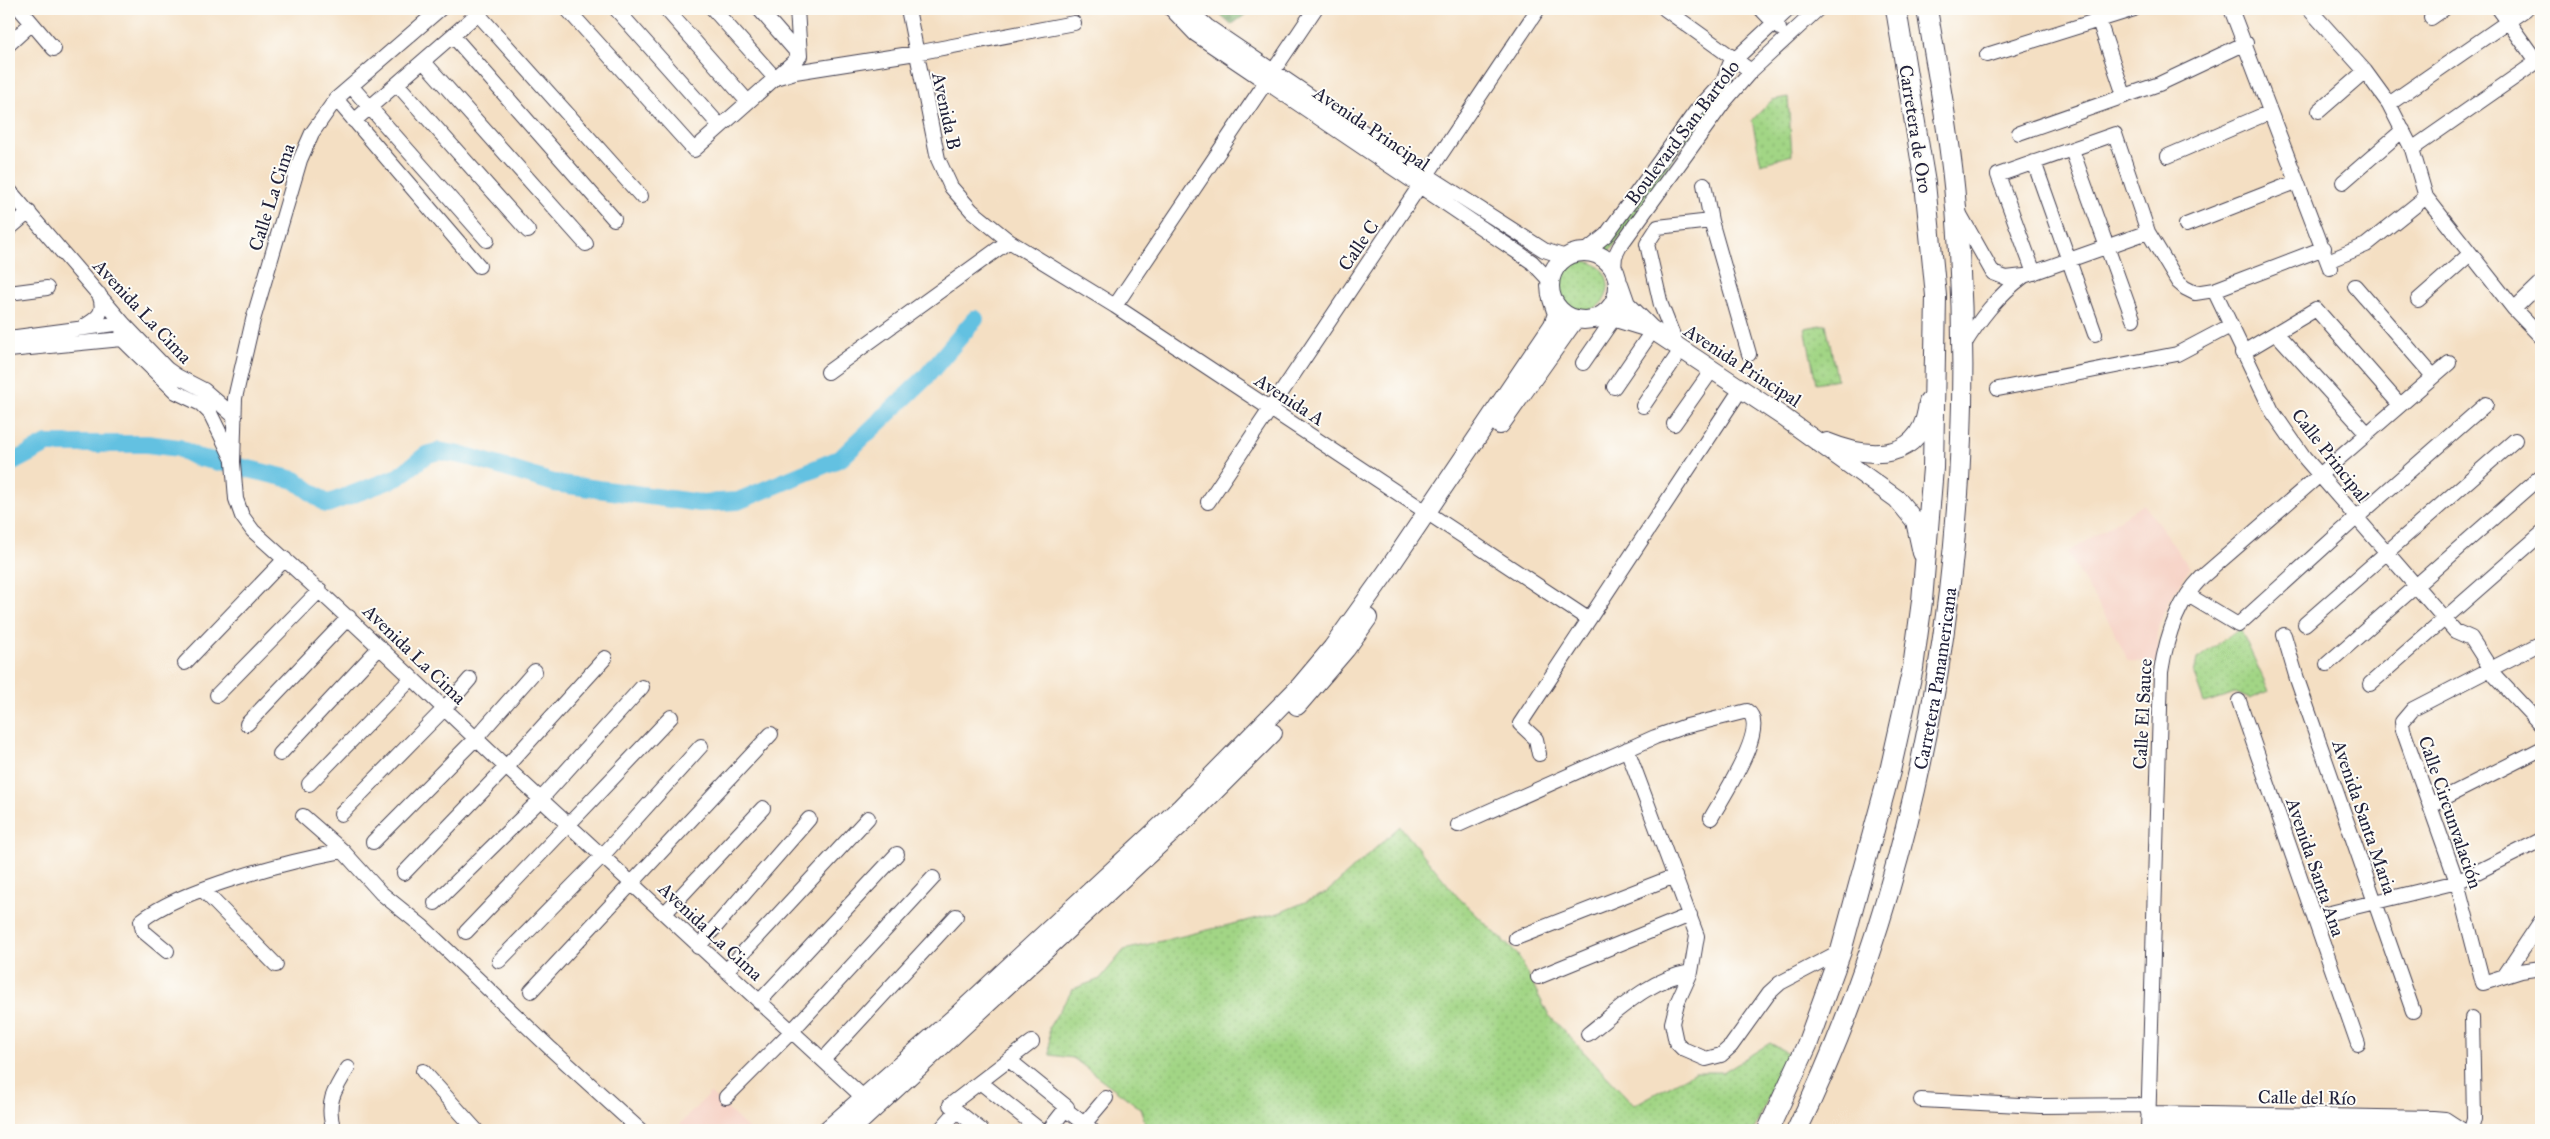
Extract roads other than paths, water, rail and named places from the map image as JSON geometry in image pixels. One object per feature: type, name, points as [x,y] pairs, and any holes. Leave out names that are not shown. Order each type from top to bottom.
[{"type":"highway","points":[[1898,18],[1905,18],[1910,15],[1928,16]]},
{"type":"highway","name":"Carretera de Oro","points":[[1928,16],[1956,207]]},
{"type":"highway","name":"Carretera de Oro","points":[[1898,18],[1925,183],[1932,249]]},
{"type":"highway","name":"Carretera Panamericana","points":[[1797,1130],[1854,998],[1904,837],[1935,686],[1949,595],[1962,417],[1962,349],[1956,207]]},
{"type":"highway","name":"Carretera Panamericana","points":[[1768,1130],[1807,1045],[1841,951],[1875,832],[1913,668],[1922,601],[1933,468],[1936,296],[1932,249]]},
{"type":"highway","points":[[1886,784],[1895,794],[1902,794],[1915,788]]},
{"type":"highway","points":[[1875,832],[1888,828],[1899,832],[1904,837]]},
{"type":"main road","points":[[827,1130],[868,1103],[1182,807],[1267,722],[1332,648],[1432,515],[1563,332],[1584,319],[1600,316],[1613,305],[1617,276],[1603,257],[1585,252],[1566,257],[1553,272],[1551,290],[1557,314],[1553,325],[1432,515]]},
{"type":"main road","name":"Avenida Principal","points":[[1617,276],[1626,304],[1655,332],[1812,436],[1857,472],[1896,498],[1908,510],[1917,528],[1922,548],[1922,601]]},
{"type":"main road","points":[[1551,290],[1561,312],[1584,319]]},
{"type":"main road","name":"Avenida Principal","points":[[1812,436],[1849,450],[1878,454],[1897,450],[1913,440],[1927,417],[1936,296]]},
{"type":"main road","name":"Avenida Principal","points":[[1584,319],[1614,318],[1655,332]]},
{"type":"main road","points":[[851,1130],[868,1103]]},
{"type":"street","points":[[20,9],[54,49]]},
{"type":"street","name":"Calle La Cima","points":[[235,417],[236,398],[254,320],[300,160],[312,133],[336,100],[440,9]]},
{"type":"street","points":[[567,9],[694,150],[800,56]]},
{"type":"street","points":[[616,9],[720,126]]},
{"type":"street","points":[[666,9],[748,102]]},
{"type":"street","points":[[713,9],[775,78]]},
{"type":"street","points":[[759,9],[800,56]]},
{"type":"street","points":[[797,9],[800,56]]},
{"type":"street","name":"Avenida B","points":[[908,9],[938,159],[951,187],[972,211]]},
{"type":"street","name":"Avenida Principal","points":[[1171,9],[1195,34],[1269,76],[1424,181],[1532,262],[1551,290]]},
{"type":"street","name":"Avenida Principal","points":[[1188,9],[1269,76]]},
{"type":"street","points":[[1115,306],[1315,9]]},
{"type":"street","name":"Calle C","points":[[1208,502],[1538,9]]},
{"type":"street","points":[[1666,9],[1751,71]]},
{"type":"street","points":[[1761,9],[1786,37]]},
{"type":"street","name":"Boulevard San Bartolo","points":[[1585,252],[1606,235],[1713,92],[1723,82],[1734,60],[1789,9]]},
{"type":"street","name":"Boulevard San Bartolo","points":[[1617,276],[1616,256],[1620,246],[1724,102],[1751,71],[1818,9]]},
{"type":"street","points":[[1987,55],[2098,15],[2134,9]]},
{"type":"street","points":[[2232,9],[2296,182],[2327,259]]},
{"type":"street","points":[[2310,9],[2365,71],[2389,104],[2412,149],[2426,197],[2514,309],[2541,337]]},
{"type":"street","points":[[2431,18],[2444,9]]},
{"type":"street","points":[[2412,149],[2539,61],[2499,9]]},
{"type":"street","points":[[2389,104],[2526,9]]},
{"type":"street","points":[[354,121],[481,11],[641,196]]},
{"type":"street","points":[[2098,15],[2124,95]]},
{"type":"street","points":[[9,44],[32,23]]},
{"type":"street","points":[[775,78],[800,72],[916,54],[1074,23]]},
{"type":"street","points":[[453,36],[614,219]]},
{"type":"street","points":[[2019,133],[2159,84],[2246,43]]},
{"type":"street","points":[[424,62],[586,244]]},
{"type":"street","points":[[2319,111],[2365,71]]},
{"type":"street","points":[[397,84],[528,231]]},
{"type":"street","points":[[351,86],[487,240]]},
{"type":"street","points":[[1713,92],[1724,102]]},
{"type":"street","points":[[336,100],[479,266]]},
{"type":"street","points":[[2168,156],[2270,112]]},
{"type":"street","points":[[2343,182],[2403,130]]},
{"type":"street","points":[[2029,274],[1998,175],[2115,134],[2148,232],[2184,288],[2195,293],[2214,290],[2327,259],[2366,246],[2426,197]]},
{"type":"street","points":[[2072,150],[2105,246],[2134,319]]},
{"type":"street","points":[[2034,162],[2067,260],[2095,334]]},
{"type":"street","name":"Avenida Principal","points":[[1424,181],[1544,250],[1566,257]]},
{"type":"street","points":[[2186,225],[2296,182]]},
{"type":"street","points":[[1704,184],[1711,220],[1749,354]]},
{"type":"street","name":"Avenida La Cima","points":[[9,190],[124,323],[177,376],[204,390],[235,417],[233,462],[236,499],[242,516],[253,531],[320,590],[541,800],[665,913],[698,947],[868,1103]]},
{"type":"street","points":[[1956,207],[1993,273],[2006,278],[2029,274],[2148,232]]},
{"type":"street","name":"Avenida A","points":[[972,211],[1009,241],[1115,306],[1588,619]]},
{"type":"street","points":[[9,229],[29,212]]},
{"type":"street","points":[[1643,406],[1680,349],[1661,305],[1647,244],[1658,227],[1711,220]]},
{"type":"street","points":[[828,372],[1009,241]]},
{"type":"street","points":[[2418,300],[2470,254]]},
{"type":"street","points":[[1962,349],[1980,319],[2010,287],[2029,274]]},
{"type":"street","points":[[2355,286],[2434,376]]},
{"type":"street","points":[[9,293],[47,288]]},
{"type":"street","name":"Calle Principal","points":[[2214,290],[2242,353],[2272,411],[2319,475],[2458,633],[2471,638],[2490,668],[2541,725]]},
{"type":"street","points":[[2514,309],[2541,292]]},
{"type":"street","points":[[77,330],[96,318],[102,310],[103,304],[98,293]]},
{"type":"street","points":[[1614,387],[1655,332],[1661,305]]},
{"type":"street","points":[[2242,353],[2316,309],[2400,405]]},
{"type":"street","points":[[1583,363],[1614,318]]},
{"type":"street","points":[[9,338],[124,323],[122,339]]},
{"type":"street","points":[[1998,389],[2176,354],[2230,326]]},
{"type":"street","points":[[2276,333],[2367,434]]},
{"type":"street","points":[[9,350],[122,339]]},
{"type":"street","points":[[122,339],[176,392],[202,404],[210,412],[233,462]]},
{"type":"street","name":"Calle El Sauce","points":[[2148,1118],[2162,672],[2165,647],[2188,594],[2202,577],[2449,362]]},
{"type":"street","points":[[1674,424],[1712,370]]},
{"type":"street","points":[[1539,754],[1536,739],[1520,724],[1741,389]]},
{"type":"street","points":[[2188,594],[2238,625],[2486,404]]},
{"type":"street","points":[[2305,624],[2514,440]]},
{"type":"street","points":[[2327,664],[2541,476]]},
{"type":"street","points":[[2370,684],[2541,534]]},
{"type":"street","points":[[185,663],[285,559]]},
{"type":"street","points":[[217,695],[320,590]]},
{"type":"street","points":[[246,724],[349,617]]},
{"type":"street","name":"Avenida Santa Maria","points":[[2284,635],[2297,679],[2413,1011]]},
{"type":"street","name":"Calle Circunvalación","points":[[2541,643],[2413,709],[2402,722],[2403,730],[2457,882],[2483,983],[2505,975],[2541,968]]},
{"type":"street","points":[[280,754],[380,647]]},
{"type":"street","points":[[404,873],[506,767],[605,658]]},
{"type":"street","points":[[373,842],[476,738],[535,671]]},
{"type":"street","points":[[309,784],[412,678]]},
{"type":"street","points":[[341,814],[446,708],[470,679]]},
{"type":"street","points":[[435,903],[541,800],[642,687]]},
{"type":"street","name":"Avenida Santa Ana","points":[[2239,701],[2358,1044]]},
{"type":"street","points":[[1458,825],[1627,749],[1683,727],[1750,712],[1755,730],[1747,750],[1711,818]]},
{"type":"street","points":[[466,932],[671,717]]},
{"type":"street","points":[[530,991],[633,884],[771,734]]},
{"type":"street","points":[[498,961],[603,855],[701,746]]},
{"type":"street","points":[[1627,749],[1690,915],[1696,936],[1691,972],[1677,1003],[1672,1023],[1672,1033],[1676,1042],[1691,1055],[1714,1059],[1731,1046],[1769,993],[1780,983],[1841,951]]},
{"type":"street","points":[[2430,805],[2541,749]]},
{"type":"street","points":[[665,913],[763,808]]},
{"type":"street","points":[[303,816],[343,850],[381,893],[423,926],[516,1016],[640,1130]]},
{"type":"street","points":[[726,971],[868,818]]},
{"type":"street","points":[[698,947],[809,819]]},
{"type":"street","points":[[2314,917],[2457,882],[2541,840]]},
{"type":"street","points":[[167,951],[143,931],[141,922],[154,911],[203,890],[319,855],[343,850]]},
{"type":"street","points":[[759,1002],[897,854]]},
{"type":"street","points":[[1516,938],[1675,876]]},
{"type":"street","points":[[726,1097],[791,1032],[933,878]]},
{"type":"street","points":[[203,890],[276,965]]},
{"type":"street","points":[[1538,977],[1690,915]]},
{"type":"street","points":[[823,1060],[956,916]]},
{"type":"street","points":[[2505,975],[2541,921]]},
{"type":"street","points":[[1588,1034],[1637,995],[1670,976],[1691,972]]},
{"type":"street","points":[[2471,1130],[2474,1119],[2472,1018]]},
{"type":"street","points":[[981,1130],[950,1105],[1032,1042]]},
{"type":"street","points":[[1009,1060],[1067,1107],[1065,1108],[1085,1128],[1106,1098]]},
{"type":"street","points":[[334,1130],[329,1116],[333,1090],[348,1068]]},
{"type":"street","points":[[423,1071],[476,1130]]},
{"type":"street","points":[[980,1082],[1040,1130]]},
{"type":"street","name":"Calle del Río","points":[[1922,1100],[2040,1106],[2148,1118],[2438,1130]]},
{"type":"street","points":[[1049,1130],[1065,1108]]},
{"type":"street","points":[[940,1130],[957,1111]]},
{"type":"street","name":"Calle del Río","points":[[2285,1124],[2433,1118],[2445,1119],[2462,1130]]},
{"type":"waterway","points":[[240,467],[295,480],[327,504],[398,477],[426,455],[439,451],[470,457],[554,483],[700,503],[738,501],[841,458],[924,379],[975,319]]},
{"type":"waterway","points":[[9,464],[47,444],[147,444],[179,448],[196,457],[223,463]]}]
